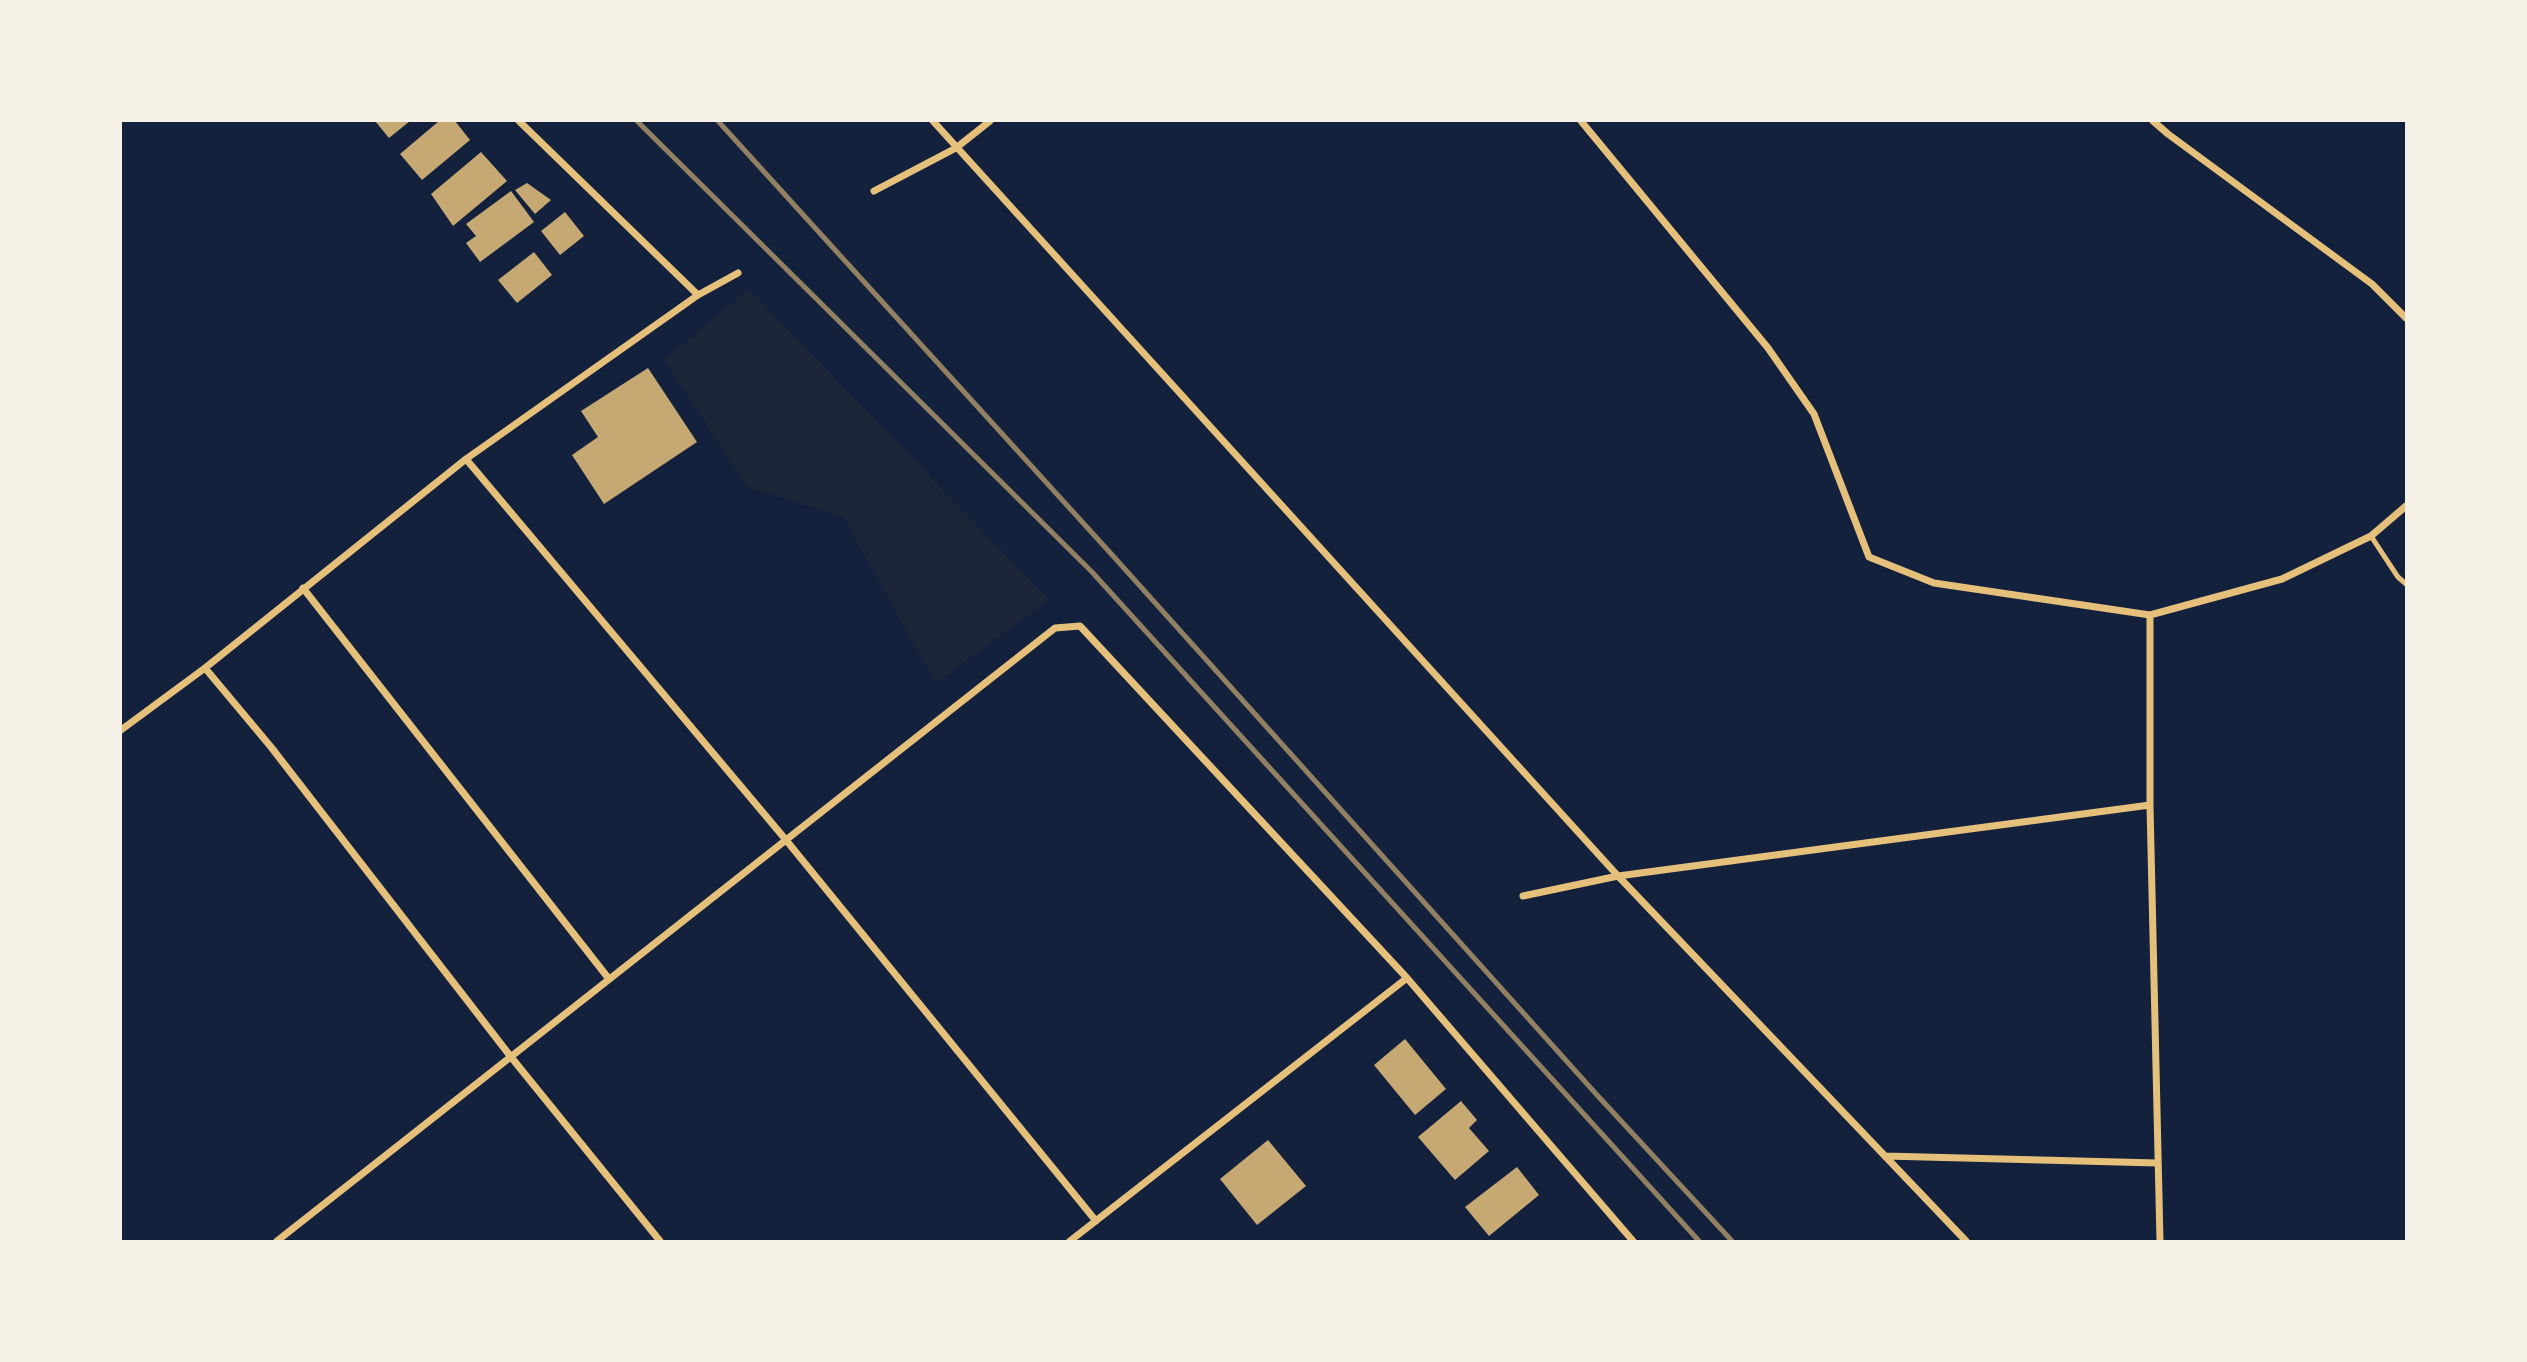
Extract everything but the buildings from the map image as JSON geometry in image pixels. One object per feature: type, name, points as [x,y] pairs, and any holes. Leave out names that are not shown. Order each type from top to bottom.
[{"type":"street","points":[[519,121],[698,295]]},
{"type":"street","points":[[933,121],[1618,876],[1966,1241]]},
{"type":"street","points":[[874,191],[956,148],[990,121]]},
{"type":"street","points":[[1581,121],[1768,348],[1814,414],[1869,556],[1934,583],[2150,615],[2282,579],[2371,536],[2406,506]]},
{"type":"street","points":[[2153,121],[2372,284],[2406,318]]},
{"type":"street","points":[[121,730],[205,668],[466,459],[698,295],[738,273]]},
{"type":"street","points":[[466,459],[786,839],[1096,1221]]},
{"type":"street","points":[[303,588],[609,979]]},
{"type":"street","points":[[2150,615],[2150,805],[2160,1241]]},
{"type":"street","points":[[277,1241],[1055,628],[1080,626],[1407,978],[1633,1241]]},
{"type":"street","points":[[205,668],[271,747],[511,1057],[660,1241]]},
{"type":"street","points":[[1523,896],[1618,876],[2150,805]]},
{"type":"street","points":[[1070,1241],[1407,978]]},
{"type":"street","points":[[1884,1156],[2157,1163]]},
{"type":"lane","points":[[2371,536],[2398,577],[2406,584]]},
{"type":"shaded area","points":[[749,289],[1049,600],[936,683],[843,517],[747,487],[664,360]]},
{"type":"railway","points":[[637,121],[1092,572],[1699,1241]]},
{"type":"railway","points":[[718,121],[1732,1241]]}]
